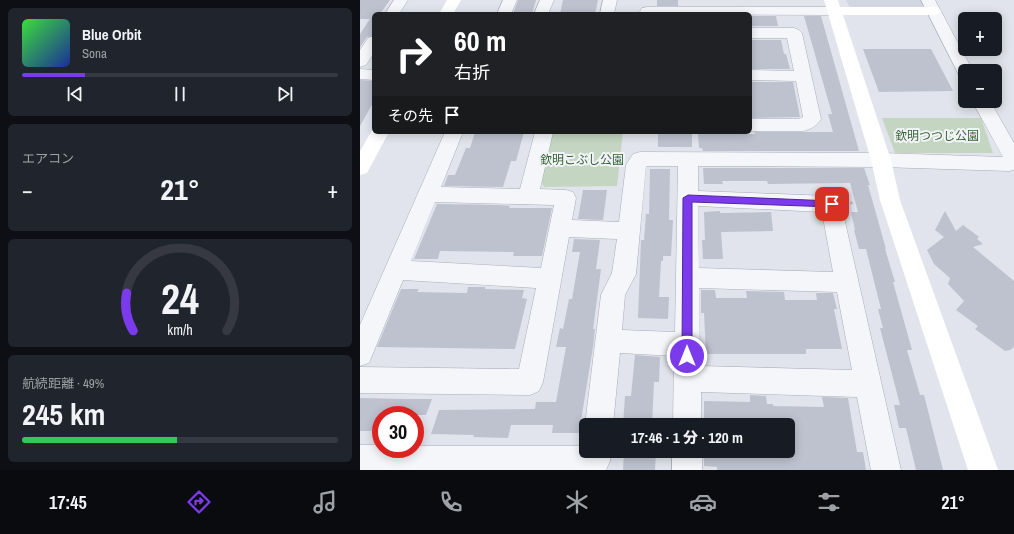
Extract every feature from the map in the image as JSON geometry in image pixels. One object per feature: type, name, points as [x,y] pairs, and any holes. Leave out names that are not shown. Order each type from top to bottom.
[{"type":"street","points":[[393,12],[401,0]]},
{"type":"street","points":[[447,12],[454,0]]},
{"type":"street","points":[[505,12],[510,0]]},
{"type":"street","points":[[542,12],[547,0]]},
{"type":"street","points":[[608,12],[610,0]]},
{"type":"street","points":[[648,8],[755,6],[931,6],[961,64]]},
{"type":"street","points":[[832,6],[881,160],[890,200],[983,470]]},
{"type":"street","points":[[752,33],[794,33],[812,119],[803,125],[754,125],[763,160]]},
{"type":"street","points":[[360,62],[372,44]]},
{"type":"street","points":[[360,74],[372,75]]},
{"type":"street","points":[[752,75],[804,76]]},
{"type":"street","points":[[600,418],[613,295],[624,274],[636,165],[640,159],[881,160],[1009,164],[1013,158],[1010,150],[985,108]]},
{"type":"street","points":[[360,168],[379,134]]},
{"type":"street","points":[[360,354],[453,134]]},
{"type":"street","points":[[528,197],[544,134]]},
{"type":"street","points":[[687,418],[688,160]]},
{"type":"street","points":[[360,380],[530,382],[566,198],[428,194]]},
{"type":"street","points":[[688,198],[832,204],[886,470]]},
{"type":"street","points":[[560,228],[629,231]]},
{"type":"street","points":[[396,270],[550,279]]},
{"type":"street","points":[[687,278],[848,282]]},
{"type":"street","points":[[609,342],[687,345]]},
{"type":"street","points":[[687,379],[868,384]]},
{"type":"street","points":[[360,460],[594,461],[595,458]]},
{"type":"street","points":[[687,458],[687,470]]},
{"type":"path","points":[[832,204],[890,200]]},
{"type":"shaded area","points":[[846,0],[921,0],[924,5],[920,9],[855,9],[849,6]]},
{"type":"green space","name":"欽明つつじ公園","points":[[882,118],[981,118],[993,153],[895,153]]},
{"type":"green space","name":"欽明こぶし公園","points":[[550,134],[623,134],[617,186],[544,187],[541,180]]},
{"type":"building","points":[[360,0],[390,0],[381,12],[372,12],[372,36],[367,37],[360,47],[360,34],[370,19],[360,19]]},
{"type":"building","points":[[518,0],[536,0],[533,12],[514,12]]},
{"type":"building","points":[[563,0],[598,0],[595,12],[560,12]]},
{"type":"building","points":[[657,0],[678,0],[678,6],[657,6]]},
{"type":"building","points":[[752,16],[776,16],[778,26],[752,26]]},
{"type":"building","points":[[804,16],[821,16],[859,151],[703,151],[702,148],[699,148],[698,134],[833,132],[828,114],[832,114]]},
{"type":"building","points":[[752,40],[781,40],[784,54],[786,54],[790,69],[752,69]]},
{"type":"building","points":[[863,49],[931,49],[953,91],[879,92]]},
{"type":"building","points":[[360,80],[372,81],[372,105],[360,126]]},
{"type":"building","points":[[752,82],[793,82],[800,117],[752,118]]},
{"type":"building","points":[[474,134],[523,134],[516,161],[511,161],[503,187],[444,186],[448,175],[455,175],[466,148],[470,148]]},
{"type":"building","points":[[658,134],[692,134],[692,147],[658,147]]},
{"type":"building","points":[[703,168],[864,168],[870,185],[868,185],[912,350],[907,350],[920,395],[924,395],[943,470],[916,470],[906,428],[899,428],[894,405],[900,405],[880,328],[883,328],[878,309],[881,309],[866,249],[859,249],[854,230],[851,212],[858,212],[850,183],[768,184],[767,181],[722,181],[723,184],[704,184]]},
{"type":"building","points":[[650,169],[670,169],[669,220],[673,220],[671,256],[663,256],[663,261],[661,261],[659,297],[669,297],[668,319],[638,318],[641,240],[644,240],[646,214],[649,214]]},
{"type":"building","points":[[583,190],[607,190],[603,220],[578,219]]},
{"type":"building","points":[[437,204],[498,205],[510,206],[509,208],[552,208],[542,256],[513,256],[514,252],[440,251],[438,259],[414,259]]},
{"type":"building","points":[[720,211],[720,213],[771,212],[773,231],[721,232],[723,259],[703,259],[702,240],[705,240],[704,212]]},
{"type":"building","points":[[945,211],[956,231],[963,225],[979,237],[977,239],[983,244],[973,247],[1014,281],[1014,347],[1010,350],[1005,351],[975,329],[978,326],[956,310],[964,301],[948,284],[950,278],[934,264],[927,250],[944,237],[935,230]]},
{"type":"building","points":[[574,239],[600,240],[596,269],[601,269],[593,329],[595,329],[581,418],[579,418],[579,433],[552,433],[553,425],[511,425],[508,438],[473,437],[474,435],[431,434],[439,410],[535,409],[536,402],[556,402],[566,347],[556,347],[560,328],[563,329],[569,299],[572,299],[580,252],[572,252]]},
{"type":"building","points":[[468,287],[524,290],[522,298],[527,299],[515,349],[377,347],[401,289],[419,289],[417,292],[467,293]]},
{"type":"building","points":[[701,290],[715,290],[716,298],[747,298],[746,291],[784,292],[785,300],[817,300],[816,293],[833,293],[837,309],[834,309],[842,349],[806,349],[806,354],[706,354],[704,313],[701,313]]},
{"type":"building","points":[[635,355],[660,357],[659,382],[654,382],[652,418],[623,418],[625,396],[631,396]]},
{"type":"building","points":[[750,395],[766,396],[767,404],[773,404],[773,406],[824,407],[822,397],[848,398],[857,452],[863,452],[866,470],[717,470],[717,467],[704,466],[704,458],[795,458],[795,418],[704,418],[704,401],[750,402]]},
{"type":"building","points":[[360,398],[432,399],[426,415],[424,415],[424,406],[372,406],[372,431],[360,431]]},
{"type":"building","points":[[624,458],[656,458],[655,470],[623,470]]},
{"type":"route","points":[[687,356],[688,198],[832,204]]}]
